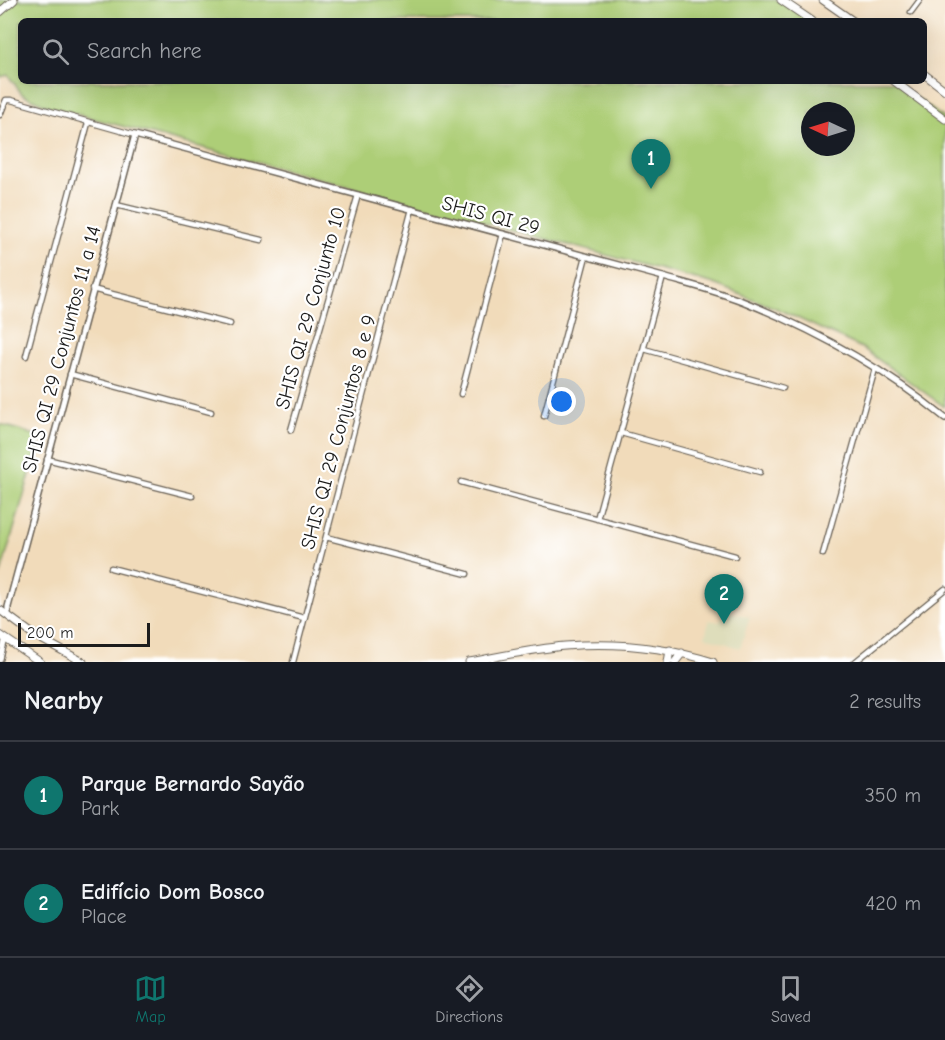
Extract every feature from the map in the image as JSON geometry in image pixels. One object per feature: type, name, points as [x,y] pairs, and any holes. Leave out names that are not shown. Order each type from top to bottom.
[{"type":"main road","points":[[0,12],[14,0]]},
{"type":"main road","points":[[782,0],[808,18]]},
{"type":"main road","points":[[824,0],[849,18]]},
{"type":"main road","points":[[927,76],[945,90]]},
{"type":"main road","points":[[898,84],[945,119]]},
{"type":"main road","points":[[4,611],[34,635],[83,662]]},
{"type":"main road","points":[[3,637],[40,662]]},
{"type":"main road","points":[[469,662],[566,646],[618,645],[670,650],[713,662]]},
{"type":"main road","points":[[668,662],[670,650]]},
{"type":"main road","points":[[675,662],[682,653]]},
{"type":"street","points":[[910,12],[920,0]]},
{"type":"street","name":"SHIS QI 29","points":[[0,115],[6,100],[21,102],[88,123],[663,277],[744,302],[789,321],[875,369],[912,392],[945,418]]},
{"type":"street","points":[[26,357],[88,123]]},
{"type":"street","name":"SHIS QI 29 Conjuntos 11 a 14","points":[[4,611],[135,135]]},
{"type":"street","name":"SHIS QI 29 Conjunto 10","points":[[291,430],[358,195]]},
{"type":"street","points":[[116,205],[261,240]]},
{"type":"street","name":"SHIS QI 29 Conjuntos 8 e 9","points":[[293,662],[412,209]]},
{"type":"street","points":[[461,394],[503,234]]},
{"type":"street","points":[[544,417],[586,256]]},
{"type":"street","points":[[597,519],[663,277]]},
{"type":"street","points":[[92,289],[230,324]]},
{"type":"street","points":[[644,349],[783,388]]},
{"type":"street","points":[[823,554],[875,369]]},
{"type":"street","points":[[70,374],[211,412]]},
{"type":"street","points":[[621,433],[760,472]]},
{"type":"street","points":[[47,459],[192,496]]},
{"type":"street","points":[[461,482],[735,556]]},
{"type":"street","points":[[327,537],[467,574]]},
{"type":"street","points":[[111,568],[304,618]]},
{"type":"street","points":[[855,662],[945,589]]},
{"type":"street","points":[[0,660],[3,637]]},
{"type":"shaded area","points":[[724,610],[750,617],[740,648],[705,637],[709,620],[720,622]]},
{"type":"green space","points":[[0,0],[787,0],[811,18],[18,18],[18,84],[898,84],[945,119],[945,407],[862,348],[778,309],[711,283],[50,107],[22,94],[8,75],[0,77]]},
{"type":"green space","points":[[0,424],[41,437],[0,576]]},
{"type":"place","name":"Parque Bernardo Sayão","points":[[651,189]]},
{"type":"place","name":"Edifício Dom Bosco","points":[[724,624]]}]
